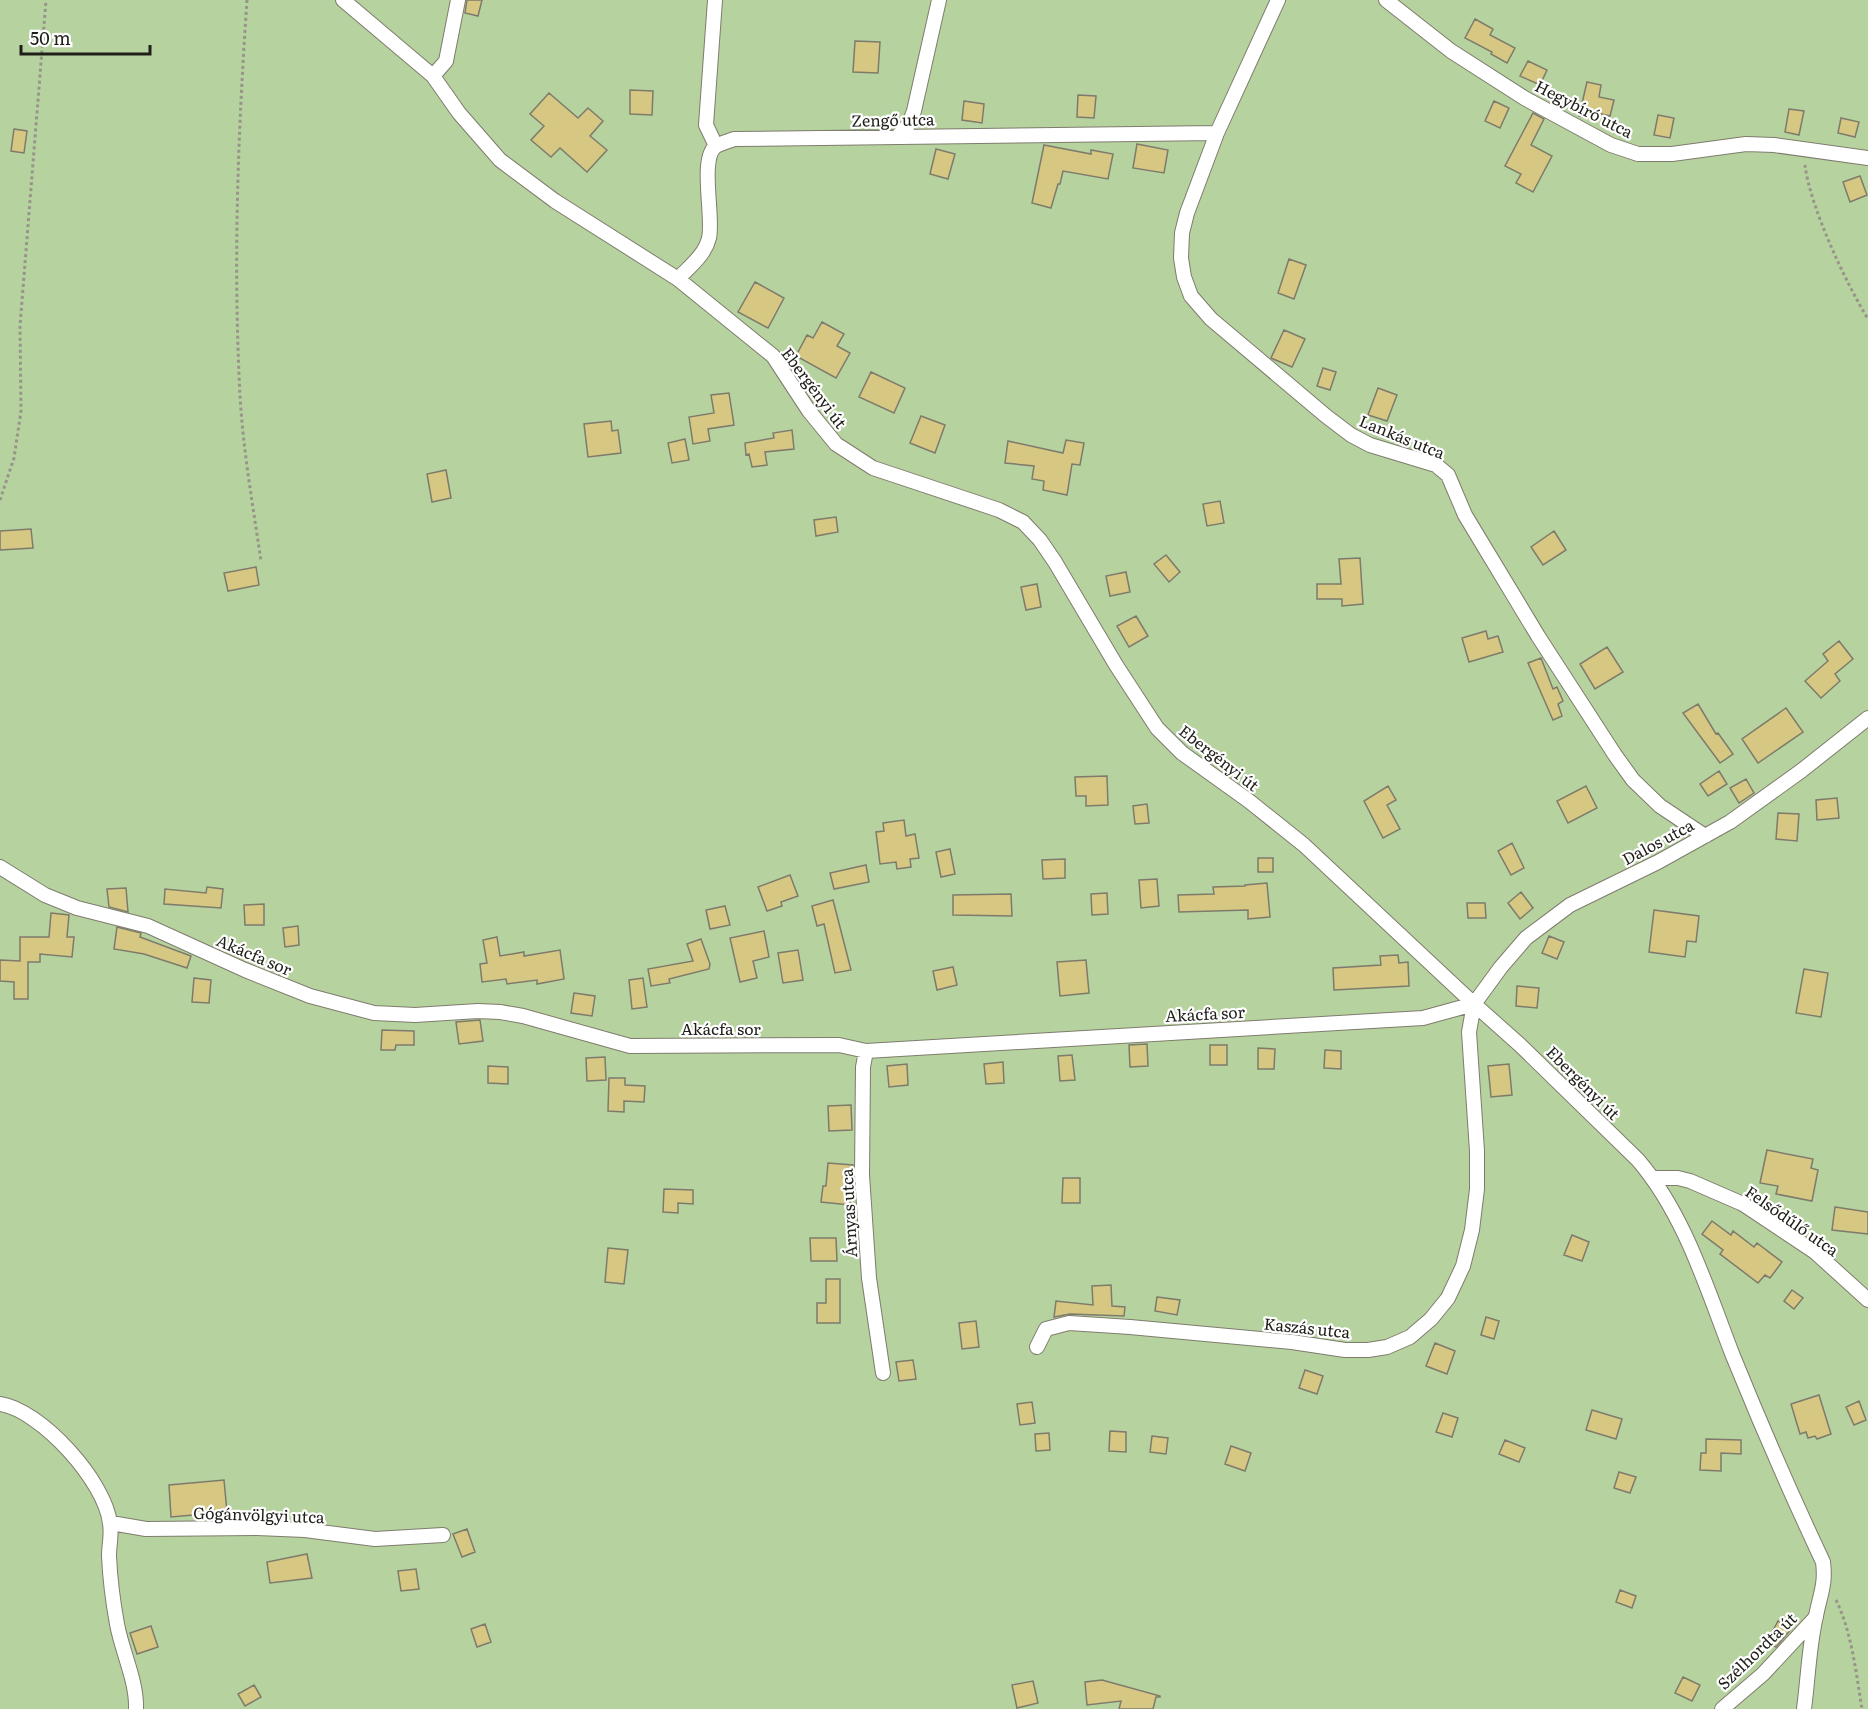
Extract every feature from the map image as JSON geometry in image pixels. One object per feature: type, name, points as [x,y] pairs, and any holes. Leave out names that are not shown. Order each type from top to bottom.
[{"type":"street","name":"Ebergényi út","points":[[343,0],[433,76],[459,113],[500,160],[555,201],[678,279],[773,356],[809,411],[836,444],[873,468],[999,510],[1023,522],[1040,540],[1055,562],[1116,665],[1157,728],[1182,753],[1249,801],[1304,845],[1562,1084],[1638,1160],[1653,1178],[1686,1239],[1769,1446],[1823,1562],[1825,1575],[1823,1594],[1816,1617],[1804,1709]]},
{"type":"street","points":[[433,76],[446,61],[458,0]]},
{"type":"street","points":[[678,279],[703,253],[709,236],[708,176],[710,153],[716,146],[706,125],[715,0]]},
{"type":"street","points":[[898,136],[909,124],[914,111],[939,0]]},
{"type":"street","name":"Lankás utca","points":[[1278,0],[1217,133],[1187,213],[1182,233],[1181,258],[1184,277],[1191,296],[1211,319],[1351,435],[1389,452],[1436,465],[1448,475],[1465,515],[1538,636],[1615,755],[1633,780],[1660,806],[1705,836]]},
{"type":"street","name":"Hegybíró utca","points":[[1386,0],[1451,51],[1526,99],[1611,145],[1638,154],[1672,154],[1746,144],[1868,158]]},
{"type":"street","name":"Zengő utca","points":[[716,146],[734,139],[1217,133]]},
{"type":"street","name":"Dalos utca","points":[[1474,1004],[1526,938],[1570,905],[1658,862],[1730,822],[1801,771],[1868,718]]},
{"type":"street","name":"Akácfa sor","points":[[0,867],[45,895],[77,908],[148,926],[245,970],[310,996],[374,1013],[416,1015],[500,1012],[630,1046],[839,1045],[866,1051],[1423,1018],[1474,1004]]},
{"type":"street","name":"Kaszás utca","points":[[1037,1347],[1046,1329],[1069,1323],[1293,1342],[1345,1350],[1387,1347],[1410,1337],[1431,1319],[1448,1298],[1463,1266],[1472,1230],[1477,1189],[1477,1151],[1469,1032],[1474,1004]]},
{"type":"street","name":"Árnyas utca","points":[[866,1051],[863,1067],[863,1187],[869,1278],[883,1373]]},
{"type":"street","name":"Felsődűlő utca","points":[[1653,1178],[1678,1178],[1690,1181],[1743,1204],[1815,1252],[1868,1300]]},
{"type":"street","points":[[0,1404],[9,1405],[42,1425],[69,1449],[95,1483],[111,1522],[110,1556],[117,1624],[134,1688],[136,1709]]},
{"type":"street","name":"Gógánvölgyi utca","points":[[111,1522],[146,1529],[305,1530],[375,1539],[443,1535]]},
{"type":"street","name":"Szélhordta út","points":[[1722,1709],[1763,1674],[1816,1617]]},
{"type":"path","points":[[0,500],[14,458],[21,411],[20,326],[46,0]]},
{"type":"path","points":[[247,0],[240,100],[236,267],[240,397],[261,561]]},
{"type":"path","points":[[1803,149],[1806,172],[1816,207],[1834,252],[1868,319]]},
{"type":"path","points":[[1825,1575],[1842,1613],[1862,1709]]},
{"type":"green space","points":[[0,0],[1868,0],[1868,1709],[0,1709]]},
{"type":"building","points":[[467,0],[482,0],[478,16],[465,13]]},
{"type":"building","points":[[1475,19],[1493,29],[1490,35],[1515,48],[1507,63],[1465,38]]},
{"type":"building","points":[[855,41],[880,42],[878,73],[853,72]]},
{"type":"building","points":[[1528,61],[1547,70],[1540,85],[1520,76]]},
{"type":"building","points":[[1587,82],[1601,85],[1599,97],[1614,100],[1610,116],[1597,113],[1596,120],[1579,116]]},
{"type":"building","points":[[630,90],[653,91],[652,115],[630,114]]},
{"type":"building","points":[[549,93],[578,118],[588,108],[603,121],[590,136],[607,150],[587,172],[560,148],[551,157],[531,140],[544,126],[530,114]]},
{"type":"building","points":[[1078,95],[1096,96],[1094,118],[1077,117]]},
{"type":"building","points":[[964,101],[984,104],[982,123],[962,120]]},
{"type":"building","points":[[1494,101],[1509,108],[1500,128],[1485,121]]},
{"type":"building","points":[[1789,109],[1804,111],[1799,135],[1785,132]]},
{"type":"building","points":[[1533,113],[1544,119],[1531,145],[1552,156],[1533,192],[1516,183],[1521,174],[1505,166]]},
{"type":"building","points":[[1658,115],[1674,118],[1670,138],[1654,135]]},
{"type":"building","points":[[1841,118],[1859,122],[1855,137],[1838,133]]},
{"type":"building","points":[[14,129],[27,131],[24,153],[11,151]]},
{"type":"building","points":[[1137,144],[1168,150],[1164,173],[1133,168]]},
{"type":"building","points":[[1044,145],[1091,154],[1091,150],[1113,154],[1108,179],[1063,171],[1051,208],[1032,203]]},
{"type":"building","points":[[936,149],[955,154],[948,179],[930,174]]},
{"type":"building","points":[[1860,176],[1867,195],[1850,202],[1843,182]]},
{"type":"building","points":[[1289,259],[1306,265],[1294,299],[1278,293]]},
{"type":"building","points":[[755,282],[784,298],[768,328],[738,312]]},
{"type":"building","points":[[822,322],[844,334],[837,346],[850,353],[836,378],[796,356],[807,335],[813,338]]},
{"type":"building","points":[[1284,330],[1305,339],[1292,367],[1271,358]]},
{"type":"building","points":[[1323,368],[1336,372],[1330,390],[1317,386]]},
{"type":"building","points":[[871,372],[905,388],[894,413],[859,397]]},
{"type":"building","points":[[1378,388],[1397,395],[1387,421],[1368,415]]},
{"type":"building","points":[[729,393],[734,425],[708,429],[710,441],[693,444],[689,417],[714,413],[711,395]]},
{"type":"building","points":[[921,416],[945,425],[935,453],[910,443]]},
{"type":"building","points":[[611,421],[612,431],[618,430],[621,453],[588,457],[584,424]]},
{"type":"building","points":[[792,430],[794,449],[765,452],[767,465],[752,467],[749,454],[746,455],[745,443],[774,438],[773,433]]},
{"type":"building","points":[[685,439],[689,460],[672,463],[668,443]]},
{"type":"building","points":[[1066,440],[1084,443],[1080,465],[1072,464],[1067,495],[1043,490],[1044,481],[1032,479],[1034,466],[1005,463],[1008,441],[1063,453]]},
{"type":"building","points":[[446,470],[451,498],[432,502],[427,474]]},
{"type":"building","points":[[1220,501],[1224,523],[1207,526],[1203,504]]},
{"type":"building","points":[[836,517],[838,532],[816,536],[814,520]]},
{"type":"building","points":[[31,529],[33,548],[0,550],[0,531]]},
{"type":"building","points":[[1554,531],[1566,550],[1543,565],[1531,547]]},
{"type":"building","points":[[1166,555],[1180,572],[1169,582],[1154,564]]},
{"type":"building","points":[[1360,558],[1363,604],[1342,606],[1342,599],[1317,599],[1317,584],[1341,584],[1339,559]]},
{"type":"building","points":[[256,567],[259,585],[228,591],[224,573]]},
{"type":"building","points":[[1126,572],[1130,592],[1110,596],[1106,576]]},
{"type":"building","points":[[1037,584],[1041,607],[1026,610],[1021,587]]},
{"type":"building","points":[[1136,616],[1148,636],[1129,647],[1117,626]]},
{"type":"building","points":[[1486,631],[1488,639],[1498,636],[1503,652],[1469,662],[1462,638]]},
{"type":"building","points":[[1839,641],[1853,659],[1835,674],[1840,681],[1821,698],[1805,681],[1828,661],[1823,654]]},
{"type":"building","points":[[1607,647],[1623,672],[1595,689],[1580,664]]},
{"type":"building","points":[[1541,658],[1553,689],[1557,687],[1563,701],[1558,704],[1562,716],[1553,720],[1528,663]]},
{"type":"building","points":[[1698,704],[1716,734],[1718,733],[1733,754],[1720,763],[1683,713]]},
{"type":"building","points":[[1786,708],[1803,732],[1758,763],[1742,739]]},
{"type":"building","points":[[1719,771],[1727,784],[1708,796],[1700,784]]},
{"type":"building","points":[[1107,776],[1108,805],[1086,806],[1086,796],[1076,796],[1075,777]]},
{"type":"building","points":[[1746,779],[1754,793],[1739,803],[1730,788]]},
{"type":"building","points":[[1388,786],[1396,800],[1387,805],[1400,829],[1383,838],[1364,801]]},
{"type":"building","points":[[1586,786],[1597,808],[1568,823],[1557,801]]},
{"type":"building","points":[[1837,798],[1839,818],[1817,820],[1816,800]]},
{"type":"building","points":[[1147,804],[1149,823],[1135,824],[1133,806]]},
{"type":"building","points":[[1778,813],[1799,814],[1797,841],[1776,839]]},
{"type":"building","points":[[904,820],[906,836],[915,834],[919,858],[910,859],[911,867],[897,869],[896,862],[880,864],[876,832],[884,831],[883,823]]},
{"type":"building","points":[[1512,843],[1524,868],[1511,875],[1498,851]]},
{"type":"building","points":[[950,849],[955,874],[941,877],[936,852]]},
{"type":"building","points":[[1258,858],[1273,858],[1273,872],[1258,872]]},
{"type":"building","points":[[1065,859],[1065,878],[1043,879],[1042,860]]},
{"type":"building","points":[[866,865],[869,882],[834,889],[830,873]]},
{"type":"building","points":[[790,875],[798,896],[781,902],[782,906],[767,911],[758,887]]},
{"type":"building","points":[[1157,879],[1159,906],[1141,908],[1139,880]]},
{"type":"building","points":[[1267,883],[1270,917],[1248,919],[1248,910],[1179,912],[1178,895],[1214,894],[1213,887]]},
{"type":"building","points":[[207,887],[223,889],[221,908],[164,904],[165,889],[206,893]]},
{"type":"building","points":[[126,888],[128,912],[109,907],[107,889]]},
{"type":"building","points":[[1521,892],[1533,908],[1520,919],[1508,903]]},
{"type":"building","points":[[1107,893],[1108,914],[1092,915],[1091,894]]},
{"type":"building","points":[[1011,894],[1012,916],[953,915],[953,895]]},
{"type":"building","points":[[833,900],[851,970],[835,973],[824,924],[817,926],[812,906]]},
{"type":"building","points":[[1467,903],[1485,903],[1486,918],[1468,918]]},
{"type":"building","points":[[264,904],[264,925],[245,925],[244,905]]},
{"type":"building","points":[[725,906],[730,925],[710,929],[706,910]]},
{"type":"building","points":[[1654,910],[1699,916],[1696,942],[1687,941],[1685,957],[1649,952]]},
{"type":"building","points":[[51,913],[69,915],[67,937],[74,937],[72,957],[40,954],[40,962],[28,962],[28,999],[14,999],[14,982],[0,981],[0,960],[20,961],[20,937],[49,937]]},
{"type":"building","points":[[298,926],[299,945],[285,947],[283,928]]},
{"type":"building","points":[[117,927],[141,933],[140,937],[191,956],[187,968],[144,954],[114,949]]},
{"type":"building","points":[[764,931],[769,957],[753,961],[757,978],[740,982],[730,938]]},
{"type":"building","points":[[1549,936],[1564,942],[1557,959],[1542,953]]},
{"type":"building","points":[[497,937],[500,956],[524,952],[524,956],[560,950],[564,979],[537,984],[537,980],[507,984],[506,979],[482,982],[480,964],[487,963],[483,940]]},
{"type":"building","points":[[701,939],[710,964],[709,969],[669,979],[670,983],[651,986],[648,969],[693,961],[687,944]]},
{"type":"building","points":[[798,950],[803,980],[783,983],[778,953]]},
{"type":"building","points":[[1398,955],[1399,963],[1408,962],[1409,986],[1334,990],[1333,968],[1381,965],[1380,956]]},
{"type":"building","points":[[1086,960],[1089,993],[1060,996],[1057,962]]},
{"type":"building","points":[[953,967],[957,985],[937,990],[933,971]]},
{"type":"building","points":[[1804,969],[1828,973],[1821,1017],[1796,1013]]},
{"type":"building","points":[[194,978],[211,980],[209,1003],[192,1002]]},
{"type":"building","points":[[643,978],[647,1007],[632,1009],[629,980]]},
{"type":"building","points":[[1517,986],[1539,988],[1537,1008],[1516,1006]]},
{"type":"building","points":[[574,993],[595,996],[592,1016],[571,1013]]},
{"type":"building","points":[[480,1020],[483,1041],[459,1044],[456,1022]]},
{"type":"building","points":[[382,1030],[414,1031],[414,1045],[396,1045],[395,1050],[381,1050]]},
{"type":"building","points":[[1147,1044],[1148,1066],[1130,1067],[1129,1045]]},
{"type":"building","points":[[1210,1045],[1227,1045],[1227,1065],[1210,1065]]},
{"type":"building","points":[[1258,1048],[1275,1049],[1274,1069],[1258,1069]]},
{"type":"building","points":[[1325,1050],[1341,1051],[1341,1069],[1324,1068]]},
{"type":"building","points":[[1072,1055],[1075,1080],[1060,1081],[1058,1056]]},
{"type":"building","points":[[605,1057],[606,1080],[587,1081],[586,1058]]},
{"type":"building","points":[[1003,1062],[1004,1083],[986,1084],[984,1064]]},
{"type":"building","points":[[907,1064],[908,1085],[889,1087],[887,1066]]},
{"type":"building","points":[[1509,1064],[1512,1095],[1491,1097],[1488,1066]]},
{"type":"building","points":[[488,1066],[508,1067],[508,1084],[488,1083]]},
{"type":"building","points":[[609,1078],[625,1078],[625,1085],[645,1086],[644,1102],[624,1101],[624,1112],[608,1111]]},
{"type":"building","points":[[851,1105],[852,1130],[829,1131],[828,1106]]},
{"type":"building","points":[[1767,1150],[1813,1159],[1811,1168],[1818,1170],[1812,1201],[1776,1194],[1778,1186],[1760,1183]]},
{"type":"building","points":[[828,1163],[853,1165],[850,1205],[821,1202],[823,1186],[826,1186]]},
{"type":"building","points":[[1063,1178],[1080,1178],[1080,1203],[1062,1203]]},
{"type":"building","points":[[664,1189],[693,1190],[693,1204],[678,1203],[678,1213],[663,1212]]},
{"type":"building","points":[[1835,1207],[1868,1212],[1868,1234],[1832,1230]]},
{"type":"building","points":[[1712,1221],[1731,1235],[1733,1231],[1754,1247],[1757,1243],[1782,1262],[1770,1278],[1765,1275],[1758,1283],[1720,1254],[1723,1250],[1702,1234]]},
{"type":"building","points":[[1572,1235],[1589,1242],[1582,1261],[1564,1255]]},
{"type":"building","points":[[810,1238],[836,1238],[837,1261],[811,1261]]},
{"type":"building","points":[[608,1248],[628,1250],[624,1284],[605,1282]]},
{"type":"building","points":[[826,1279],[840,1279],[840,1323],[817,1323],[817,1303],[826,1303]]},
{"type":"building","points":[[1111,1285],[1112,1306],[1125,1307],[1124,1316],[1070,1314],[1054,1317],[1056,1301],[1093,1305],[1092,1286]]},
{"type":"building","points":[[1792,1290],[1803,1298],[1794,1309],[1784,1301]]},
{"type":"building","points":[[1157,1297],[1180,1300],[1177,1315],[1155,1311]]},
{"type":"building","points":[[1486,1317],[1499,1321],[1494,1339],[1481,1335]]},
{"type":"building","points":[[976,1321],[979,1347],[962,1349],[959,1323]]},
{"type":"building","points":[[1435,1343],[1455,1351],[1447,1374],[1426,1366]]},
{"type":"building","points":[[913,1360],[916,1379],[899,1381],[896,1362]]},
{"type":"building","points":[[1305,1370],[1323,1376],[1317,1394],[1299,1388]]},
{"type":"building","points":[[1819,1395],[1831,1434],[1817,1439],[1815,1436],[1808,1438],[1806,1432],[1800,1434],[1791,1404]]},
{"type":"building","points":[[1859,1401],[1866,1420],[1854,1425],[1846,1407]]},
{"type":"building","points":[[1032,1402],[1035,1423],[1020,1425],[1017,1404]]},
{"type":"building","points":[[1592,1410],[1622,1419],[1616,1439],[1586,1430]]},
{"type":"building","points":[[1443,1413],[1458,1418],[1452,1437],[1436,1432]]},
{"type":"building","points":[[1110,1431],[1126,1432],[1126,1452],[1109,1451]]},
{"type":"building","points":[[1049,1433],[1050,1450],[1036,1451],[1035,1434]]},
{"type":"building","points":[[1152,1436],[1168,1438],[1166,1454],[1150,1452]]},
{"type":"building","points":[[1706,1439],[1741,1440],[1741,1454],[1721,1453],[1721,1471],[1700,1470],[1701,1453],[1706,1453]]},
{"type":"building","points":[[1505,1440],[1525,1448],[1519,1462],[1499,1454]]},
{"type":"building","points":[[1231,1446],[1251,1453],[1245,1471],[1225,1464]]},
{"type":"building","points":[[1619,1472],[1636,1477],[1630,1493],[1614,1488]]},
{"type":"building","points":[[224,1480],[227,1512],[171,1517],[169,1485]]},
{"type":"building","points":[[467,1529],[475,1552],[462,1557],[453,1534]]},
{"type":"building","points":[[307,1554],[312,1578],[270,1583],[267,1562]]},
{"type":"building","points":[[416,1569],[419,1589],[401,1591],[398,1571]]},
{"type":"building","points":[[1620,1590],[1636,1596],[1632,1608],[1616,1602]]},
{"type":"building","points":[[1778,1621],[1792,1628],[1776,1647],[1767,1642]]},
{"type":"building","points":[[485,1624],[491,1642],[477,1647],[471,1629]]},
{"type":"building","points":[[151,1626],[158,1647],[137,1654],[130,1633]]},
{"type":"building","points":[[1683,1677],[1700,1685],[1692,1701],[1675,1693]]},
{"type":"building","points":[[1102,1680],[1160,1697],[1156,1697],[1153,1709],[1119,1709],[1121,1701],[1087,1705],[1085,1682]]},
{"type":"building","points":[[1033,1681],[1038,1703],[1017,1708],[1012,1685]]},
{"type":"building","points":[[254,1685],[261,1697],[245,1706],[238,1694]]}]
